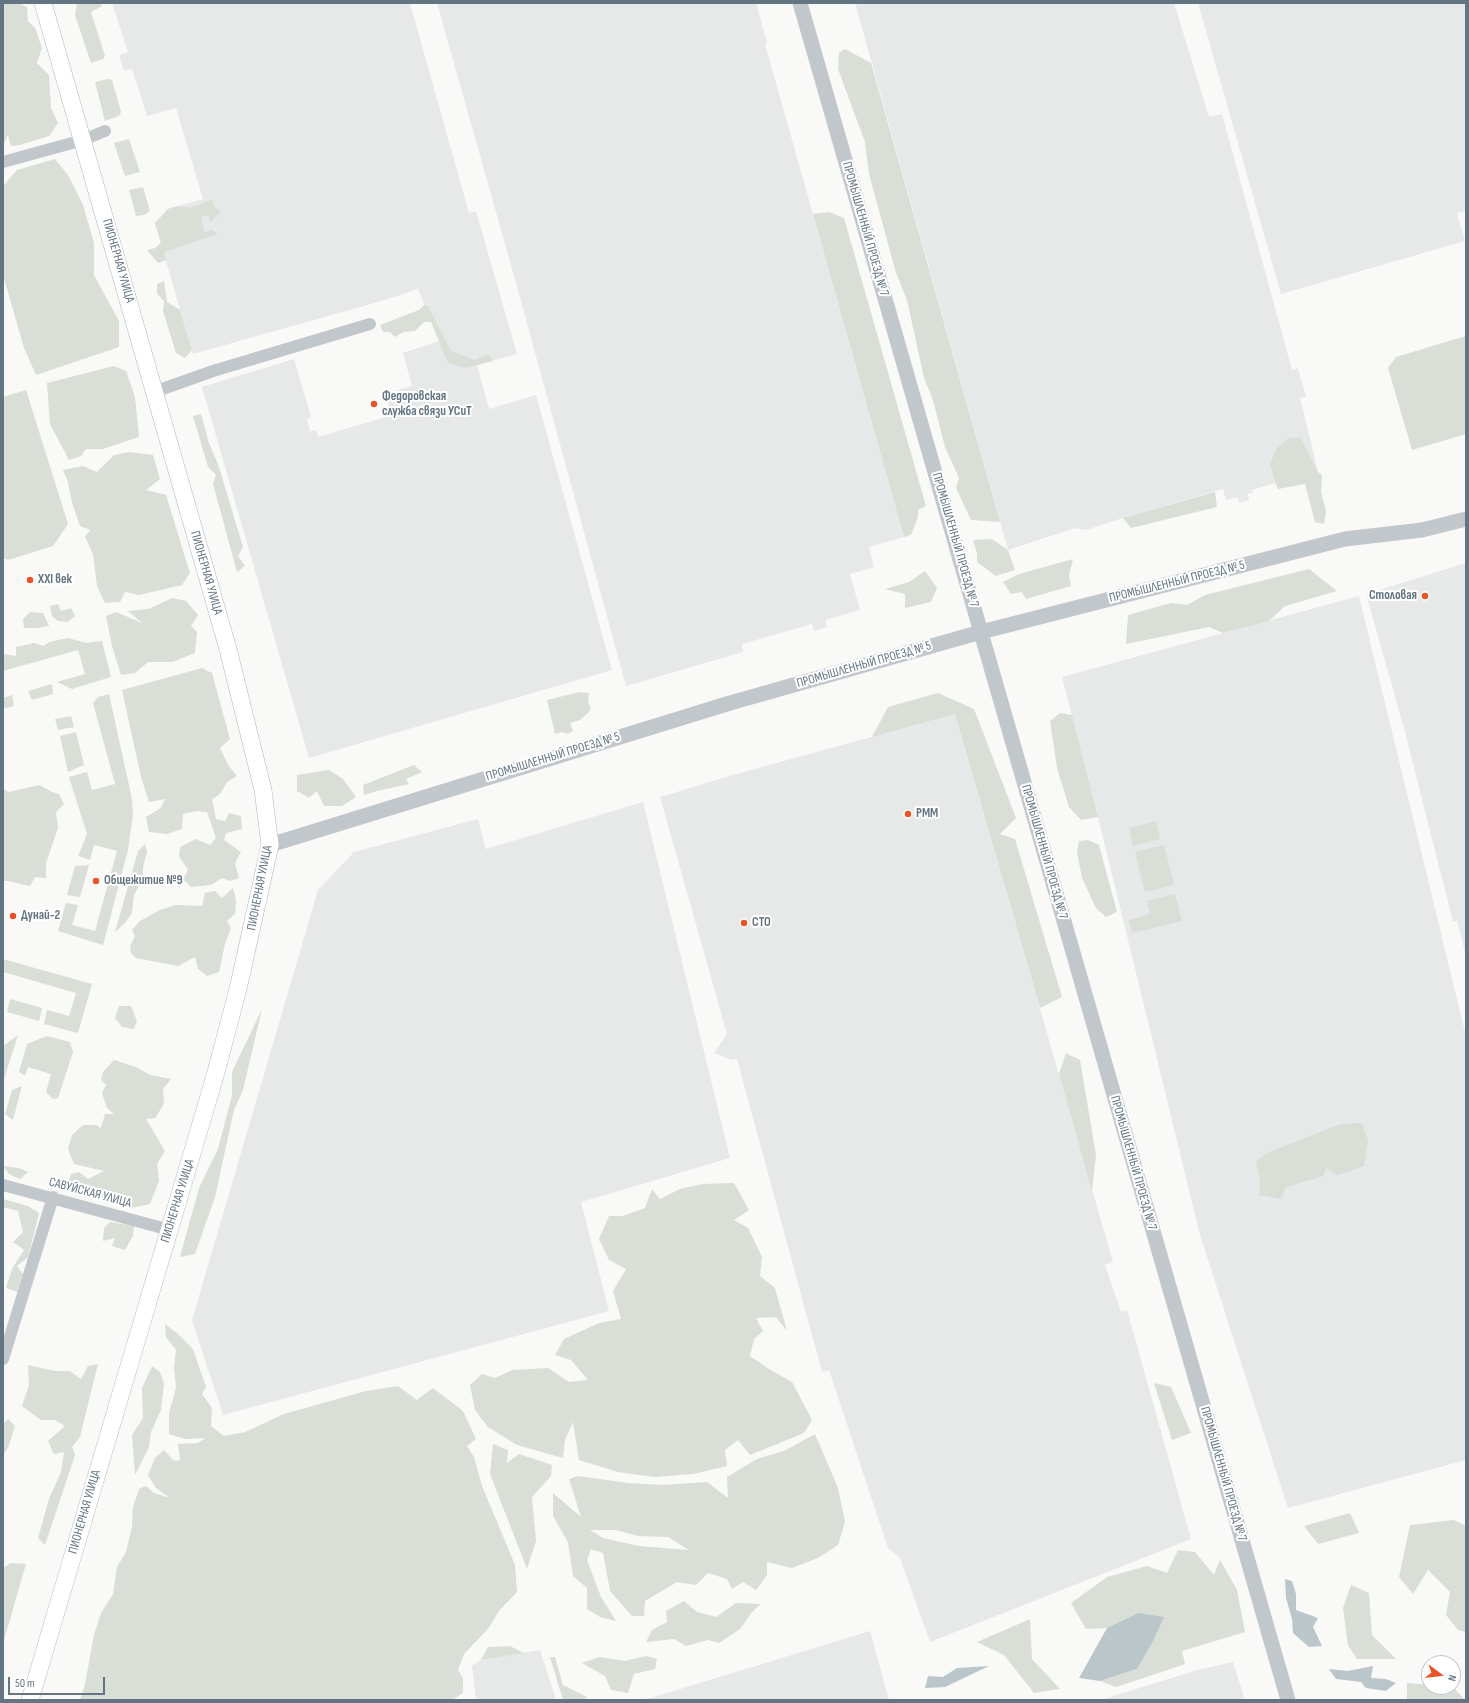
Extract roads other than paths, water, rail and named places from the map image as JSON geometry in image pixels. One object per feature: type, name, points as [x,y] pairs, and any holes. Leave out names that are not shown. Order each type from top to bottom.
[{"type":"main road","name":"ПИОНЕРНАЯ УЛИЦА","points":[[30,1700],[170,1230],[236,996],[270,845],[263,790],[228,649],[154,392],[84,140],[43,3]]},
{"type":"street","name":"ПРОМЫШЛЕННЫЙ ПРОЕЗД № 7","points":[[800,3],[1288,1700]]},
{"type":"street","points":[[3,162],[84,140],[105,131]]},
{"type":"street","points":[[154,392],[212,372],[370,324]]},
{"type":"street","name":"ПРОМЫШЛЕННЫЙ ПРОЕЗД № 5","points":[[270,845],[730,703],[981,632],[1345,539],[1422,530],[1466,519]]},
{"type":"street","name":"САВУЙСКАЯ УЛИЦА","points":[[3,1185],[53,1197],[170,1230]]},
{"type":"street","points":[[3,1359],[53,1197]]},
{"type":"place","name":"Федоровская служба связи УСиТ","points":[[374,404]]},
{"type":"place","name":"XXI век","points":[[30,580]]},
{"type":"place","name":"Столовая","points":[[1425,596]]},
{"type":"place","name":"РММ","points":[[908,814]]},
{"type":"place","name":"Общежитие №9","points":[[96,881]]},
{"type":"place","name":"Дунай-2","points":[[13,916]]},
{"type":"place","name":"СТО","points":[[744,923]]}]
